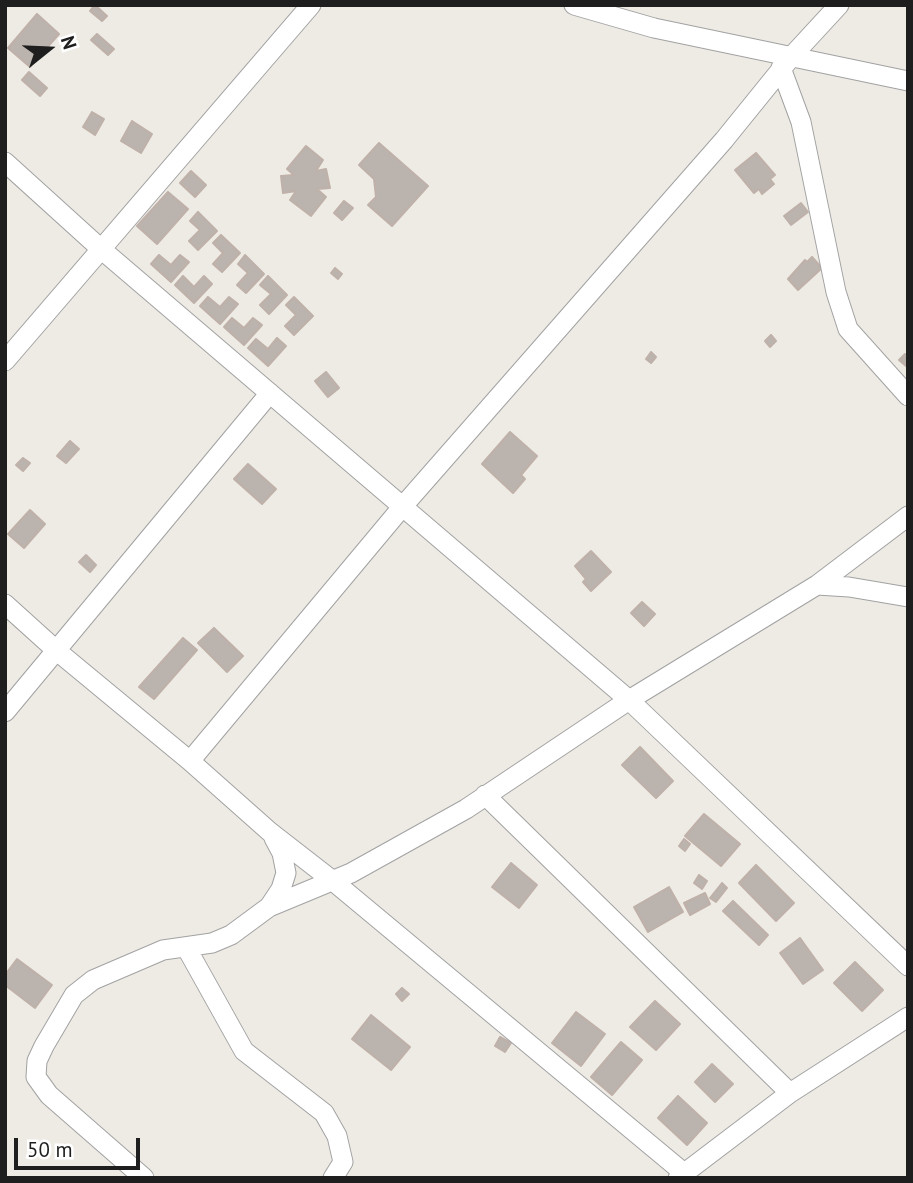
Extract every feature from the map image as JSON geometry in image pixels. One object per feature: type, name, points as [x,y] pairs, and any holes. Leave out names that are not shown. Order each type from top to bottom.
[{"type":"street","points":[[5,361],[311,5]]},
{"type":"street","points":[[574,5],[611,9],[654,28],[787,62],[908,81]]},
{"type":"street","points":[[190,761],[403,506],[839,5]]},
{"type":"street","points":[[787,62],[836,292],[848,329],[908,396]]},
{"type":"street","points":[[5,162],[101,249],[629,701],[908,966]]},
{"type":"street","points":[[5,712],[270,393]]},
{"type":"street","points":[[144,1178],[49,1095],[36,1077],[37,1061],[44,1045],[74,995],[93,980],[163,950],[212,943],[231,935],[269,907],[333,881],[466,809],[629,701],[817,585],[908,516]]},
{"type":"street","points":[[817,585],[849,587],[908,597]]},
{"type":"street","points":[[5,604],[270,832],[333,881],[681,1175],[790,1093],[908,1017]]},
{"type":"street","points":[[485,795],[790,1093]]},
{"type":"street","points":[[269,907],[281,889],[286,873],[282,853],[270,832]]},
{"type":"street","points":[[186,947],[244,1051],[324,1113],[337,1136],[343,1162],[333,1178]]},
{"type":"building","points":[[95,5],[107,16],[102,21],[90,11]]},
{"type":"building","points":[[37,14],[59,34],[30,67],[8,48]]},
{"type":"building","points":[[97,34],[114,49],[108,55],[91,40]]},
{"type":"building","points":[[29,72],[47,88],[40,96],[22,80]]},
{"type":"building","points":[[92,112],[104,119],[95,135],[83,127]]},
{"type":"building","points":[[132,121],[152,134],[141,153],[121,141]]},
{"type":"building","points":[[379,143],[428,186],[392,226],[368,205],[376,197],[374,179],[359,165]]},
{"type":"building","points":[[306,146],[323,160],[316,171],[326,169],[330,188],[317,189],[326,197],[311,216],[290,200],[296,191],[283,193],[281,176],[294,175],[287,169]]},
{"type":"building","points":[[756,153],[775,175],[770,179],[774,184],[762,194],[759,189],[754,193],[735,170]]},
{"type":"building","points":[[191,171],[206,185],[195,197],[180,183]]},
{"type":"building","points":[[168,192],[188,209],[157,244],[137,226]]},
{"type":"building","points":[[344,201],[353,208],[342,220],[334,213]]},
{"type":"building","points":[[801,203],[808,212],[791,225],[784,216]]},
{"type":"building","points":[[198,212],[217,231],[198,250],[189,241],[200,230],[190,221]]},
{"type":"building","points":[[221,235],[240,253],[222,272],[213,264],[223,253],[213,243]]},
{"type":"building","points":[[159,255],[171,265],[180,255],[189,262],[171,282],[151,264]]},
{"type":"building","points":[[245,255],[264,274],[246,293],[237,285],[248,273],[238,264]]},
{"type":"building","points":[[812,257],[822,268],[798,290],[788,279],[805,260],[807,262]]},
{"type":"building","points":[[335,268],[342,274],[338,279],[331,273]]},
{"type":"building","points":[[183,276],[194,287],[204,276],[212,284],[194,303],[175,285]]},
{"type":"building","points":[[268,276],[287,295],[269,314],[260,305],[271,294],[260,285]]},
{"type":"building","points":[[208,297],[220,307],[229,297],[238,304],[220,324],[200,306]]},
{"type":"building","points":[[294,297],[313,316],[294,335],[285,326],[296,315],[286,305]]},
{"type":"building","points":[[232,318],[244,328],[253,318],[262,325],[244,345],[224,327]]},
{"type":"building","points":[[771,335],[776,341],[770,347],[765,341]]},
{"type":"building","points":[[277,338],[286,346],[268,366],[248,348],[256,339],[268,349]]},
{"type":"building","points":[[651,352],[656,357],[651,363],[646,359]]},
{"type":"building","points":[[905,354],[908,357],[906,366],[899,360]]},
{"type":"building","points":[[326,372],[339,388],[328,397],[315,381]]},
{"type":"building","points":[[510,432],[537,456],[521,475],[525,479],[513,493],[482,464]]},
{"type":"building","points":[[70,441],[79,449],[66,463],[57,456]]},
{"type":"building","points":[[23,458],[30,463],[23,471],[16,465]]},
{"type":"building","points":[[248,464],[276,489],[262,504],[234,479]]},
{"type":"building","points":[[30,510],[45,524],[24,548],[8,534]]},
{"type":"building","points":[[591,551],[611,572],[591,591],[583,582],[586,579],[575,566]]},
{"type":"building","points":[[86,555],[96,565],[90,572],[79,562]]},
{"type":"building","points":[[642,602],[655,614],[644,626],[631,613]]},
{"type":"building","points":[[214,628],[243,656],[227,672],[198,643]]},
{"type":"building","points":[[183,638],[197,650],[154,699],[139,687]]},
{"type":"building","points":[[640,747],[673,781],[656,798],[622,765]]},
{"type":"building","points":[[704,814],[740,844],[721,866],[685,836]]},
{"type":"building","points":[[684,839],[690,844],[685,851],[679,846]]},
{"type":"building","points":[[511,863],[537,885],[519,908],[492,887]]},
{"type":"building","points":[[756,865],[794,903],[776,921],[739,883]]},
{"type":"building","points":[[699,875],[707,881],[702,889],[694,883]]},
{"type":"building","points":[[722,883],[727,888],[716,902],[710,898]]},
{"type":"building","points":[[669,887],[683,912],[648,932],[634,907]]},
{"type":"building","points":[[705,893],[710,904],[690,915],[684,903]]},
{"type":"building","points":[[733,901],[768,935],[759,945],[723,911]]},
{"type":"building","points":[[800,938],[823,970],[803,984],[780,953]]},
{"type":"building","points":[[17,959],[52,985],[35,1008],[5,985],[5,975]]},
{"type":"building","points":[[855,962],[883,990],[862,1011],[834,983]]},
{"type":"building","points":[[402,988],[409,994],[402,1001],[396,994]]},
{"type":"building","points":[[655,1001],[680,1024],[656,1050],[630,1027]]},
{"type":"building","points":[[576,1012],[605,1034],[581,1066],[552,1043]]},
{"type":"building","points":[[371,1015],[410,1047],[391,1070],[352,1039]]},
{"type":"building","points":[[500,1037],[511,1043],[505,1052],[495,1046]]},
{"type":"building","points":[[621,1042],[642,1060],[612,1095],[591,1077]]},
{"type":"building","points":[[712,1064],[733,1084],[715,1102],[695,1082]]},
{"type":"building","points":[[678,1096],[707,1123],[687,1145],[658,1118]]}]
